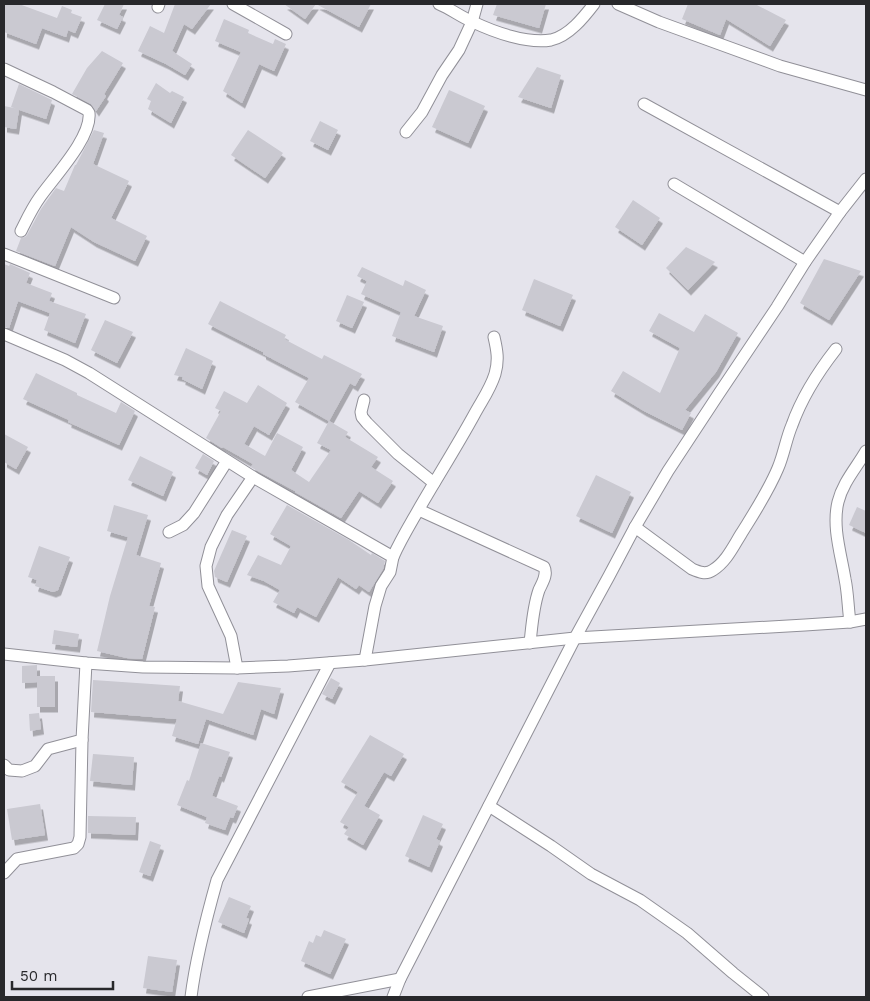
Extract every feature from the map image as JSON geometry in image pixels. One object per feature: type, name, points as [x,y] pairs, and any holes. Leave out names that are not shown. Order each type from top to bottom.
[{"type":"street","points":[[233,4],[286,34]]},
{"type":"street","points":[[439,4],[472,22],[497,32],[534,40],[552,40],[566,32],[581,21],[594,4]]},
{"type":"street","points":[[406,132],[422,112],[442,75],[459,50],[472,22],[477,4]]},
{"type":"street","points":[[618,4],[667,25],[780,66],[866,90]]},
{"type":"street","points":[[4,69],[53,92],[87,110],[89,113],[88,122],[81,140],[72,156],[30,211],[21,231]]},
{"type":"street","points":[[644,104],[840,212]]},
{"type":"street","points":[[393,997],[400,978],[575,638],[635,527],[668,471],[805,262],[866,179]]},
{"type":"street","points":[[674,184],[805,262]]},
{"type":"street","points":[[4,254],[114,298]]},
{"type":"street","points":[[4,334],[66,360],[89,373],[253,477],[393,557]]},
{"type":"street","points":[[365,660],[375,606],[381,586],[390,572],[393,557],[434,482],[454,452],[490,389],[498,352],[494,337]]},
{"type":"street","points":[[635,527],[692,569],[700,573],[708,573],[714,570],[724,561],[766,493],[779,467],[792,425],[805,396],[821,369],[836,349]]},
{"type":"street","points":[[364,400],[361,412],[362,417],[367,423],[398,454],[434,482]]},
{"type":"street","points":[[850,622],[846,582],[836,524],[838,502],[847,480],[866,451]]},
{"type":"street","points":[[169,532],[182,525],[194,513],[227,461]]},
{"type":"street","points":[[237,668],[231,636],[208,586],[206,566],[211,547],[227,515],[253,477]]},
{"type":"street","points":[[419,510],[546,570],[533,612],[530,643]]},
{"type":"street","points":[[4,654],[143,667],[237,668],[365,660],[575,638],[806,625],[866,619]]},
{"type":"street","points":[[4,873],[17,859],[74,848],[78,844],[80,837],[86,663]]},
{"type":"street","points":[[190,997],[195,967],[217,880],[330,663]]},
{"type":"street","points":[[4,764],[9,770],[22,770],[35,766],[48,749],[82,740]]},
{"type":"street","points":[[489,806],[591,874],[640,900],[687,933],[763,997]]},
{"type":"street","points":[[308,997],[400,978]]},
{"type":"building","points":[[4,4],[19,4],[57,18],[62,6],[72,10],[71,13],[82,17],[75,33],[68,30],[66,37],[42,28],[36,44],[4,32]]},
{"type":"building","points":[[105,4],[124,4],[119,15],[123,17],[117,29],[97,20]]},
{"type":"building","points":[[175,4],[211,4],[192,29],[184,24],[172,51],[192,64],[185,75],[138,51],[150,26],[164,33]]},
{"type":"building","points":[[284,4],[316,4],[305,19]]},
{"type":"building","points":[[316,4],[371,4],[359,27]]},
{"type":"building","points":[[497,4],[546,4],[539,28],[493,15]]},
{"type":"building","points":[[688,4],[755,4],[786,20],[770,46],[726,19],[720,35],[682,19]]},
{"type":"building","points":[[224,19],[249,30],[248,33],[273,44],[275,39],[286,44],[274,71],[259,64],[242,103],[223,91],[241,52],[215,41]]},
{"type":"building","points":[[102,51],[123,63],[96,111],[91,104],[72,94],[87,68]]},
{"type":"building","points":[[537,67],[561,75],[551,108],[518,97]]},
{"type":"building","points":[[156,83],[170,93],[172,91],[184,97],[171,123],[148,109],[151,101],[147,99]]},
{"type":"building","points":[[19,84],[52,100],[46,119],[11,107]]},
{"type":"building","points":[[449,90],[485,106],[468,143],[432,127]]},
{"type":"building","points":[[4,106],[19,109],[16,129],[4,127]]},
{"type":"building","points":[[320,121],[338,130],[328,150],[310,141]]},
{"type":"building","points":[[94,130],[104,133],[93,164],[129,181],[111,218],[147,236],[135,261],[94,242],[71,227],[55,266],[16,251],[21,238],[27,235],[41,209],[56,188],[64,191],[75,165]]},
{"type":"building","points":[[248,130],[283,153],[265,178],[231,155]]},
{"type":"building","points":[[633,200],[660,218],[642,245],[615,227]]},
{"type":"building","points":[[686,247],[715,262],[688,290],[666,268]]},
{"type":"building","points":[[824,259],[861,271],[829,320],[800,303]]},
{"type":"building","points":[[4,264],[9,266],[10,264],[30,273],[26,283],[52,293],[49,301],[86,314],[75,343],[44,330],[50,313],[18,301],[9,328],[4,327]]},
{"type":"building","points":[[362,267],[403,286],[405,280],[426,290],[414,316],[443,326],[434,352],[392,336],[401,312],[361,294],[367,281],[357,276]]},
{"type":"building","points":[[534,279],[573,295],[560,326],[522,310]]},
{"type":"building","points":[[347,295],[364,302],[352,328],[336,321]]},
{"type":"building","points":[[220,301],[286,335],[284,339],[322,359],[324,355],[362,374],[355,386],[350,383],[329,421],[295,402],[309,378],[208,324]]},
{"type":"building","points":[[659,313],[694,332],[705,314],[738,333],[716,372],[685,410],[691,413],[682,430],[644,411],[611,391],[623,371],[660,393],[680,348],[649,331]]},
{"type":"building","points":[[105,320],[133,332],[117,363],[91,350]]},
{"type":"building","points":[[186,348],[213,361],[202,389],[182,379],[183,377],[174,375]]},
{"type":"building","points":[[36,373],[116,413],[121,402],[135,411],[119,445],[23,399]]},
{"type":"building","points":[[258,385],[287,403],[269,435],[254,426],[244,444],[265,456],[277,433],[303,447],[291,470],[309,482],[331,450],[317,443],[329,421],[348,432],[345,437],[378,457],[371,467],[393,481],[378,503],[359,491],[341,518],[256,470],[251,467],[253,464],[206,438],[221,411],[215,408],[224,391],[247,403]]},
{"type":"building","points":[[4,434],[28,447],[16,469],[4,462]]},
{"type":"building","points":[[203,454],[214,461],[207,475],[195,468]]},
{"type":"building","points":[[140,456],[173,472],[163,496],[128,480]]},
{"type":"building","points":[[596,475],[631,492],[612,533],[576,516]]},
{"type":"building","points":[[114,505],[148,515],[136,555],[161,563],[149,606],[155,607],[142,659],[127,658],[97,651],[110,596],[128,537],[107,531]]},
{"type":"building","points":[[287,505],[349,540],[371,555],[372,553],[385,561],[383,569],[369,592],[359,585],[356,589],[338,577],[316,617],[297,607],[294,613],[273,602],[280,590],[264,581],[247,575],[258,555],[281,565],[291,546],[270,534]]},
{"type":"building","points":[[857,507],[866,511],[866,533],[849,525]]},
{"type":"building","points":[[232,530],[247,536],[227,582],[215,577],[214,571]]},
{"type":"building","points":[[39,546],[70,557],[58,590],[53,592],[35,586],[37,580],[28,577]]},
{"type":"building","points":[[54,630],[79,634],[77,647],[52,644]]},
{"type":"building","points":[[37,665],[37,676],[55,676],[55,707],[37,707],[37,682],[22,683],[22,666]]},
{"type":"building","points":[[331,678],[340,683],[332,699],[322,694]]},
{"type":"building","points":[[93,680],[180,686],[178,701],[223,714],[238,682],[281,688],[274,714],[261,709],[253,735],[206,719],[198,744],[172,736],[177,719],[91,712]]},
{"type":"building","points":[[39,713],[41,729],[30,731],[29,714]]},
{"type":"building","points":[[370,735],[404,754],[391,776],[384,772],[364,806],[380,815],[363,845],[344,834],[349,827],[340,822],[358,792],[341,782]]},
{"type":"building","points":[[201,743],[230,752],[212,796],[238,806],[233,818],[230,817],[225,830],[205,823],[207,817],[177,805],[187,780],[189,781]]},
{"type":"building","points":[[93,754],[134,757],[132,785],[90,781]]},
{"type":"building","points":[[40,804],[45,835],[12,840],[7,809]]},
{"type":"building","points":[[423,815],[443,824],[436,839],[440,841],[429,867],[405,856]]},
{"type":"building","points":[[88,816],[136,817],[135,835],[88,833]]},
{"type":"building","points":[[150,841],[161,845],[150,876],[139,872]]},
{"type":"building","points":[[229,897],[251,906],[246,918],[249,919],[244,933],[218,922]]},
{"type":"building","points":[[324,930],[346,939],[330,974],[301,961],[309,941],[313,943],[316,935],[321,937]]},
{"type":"building","points":[[148,956],[177,960],[172,992],[143,988]]}]
